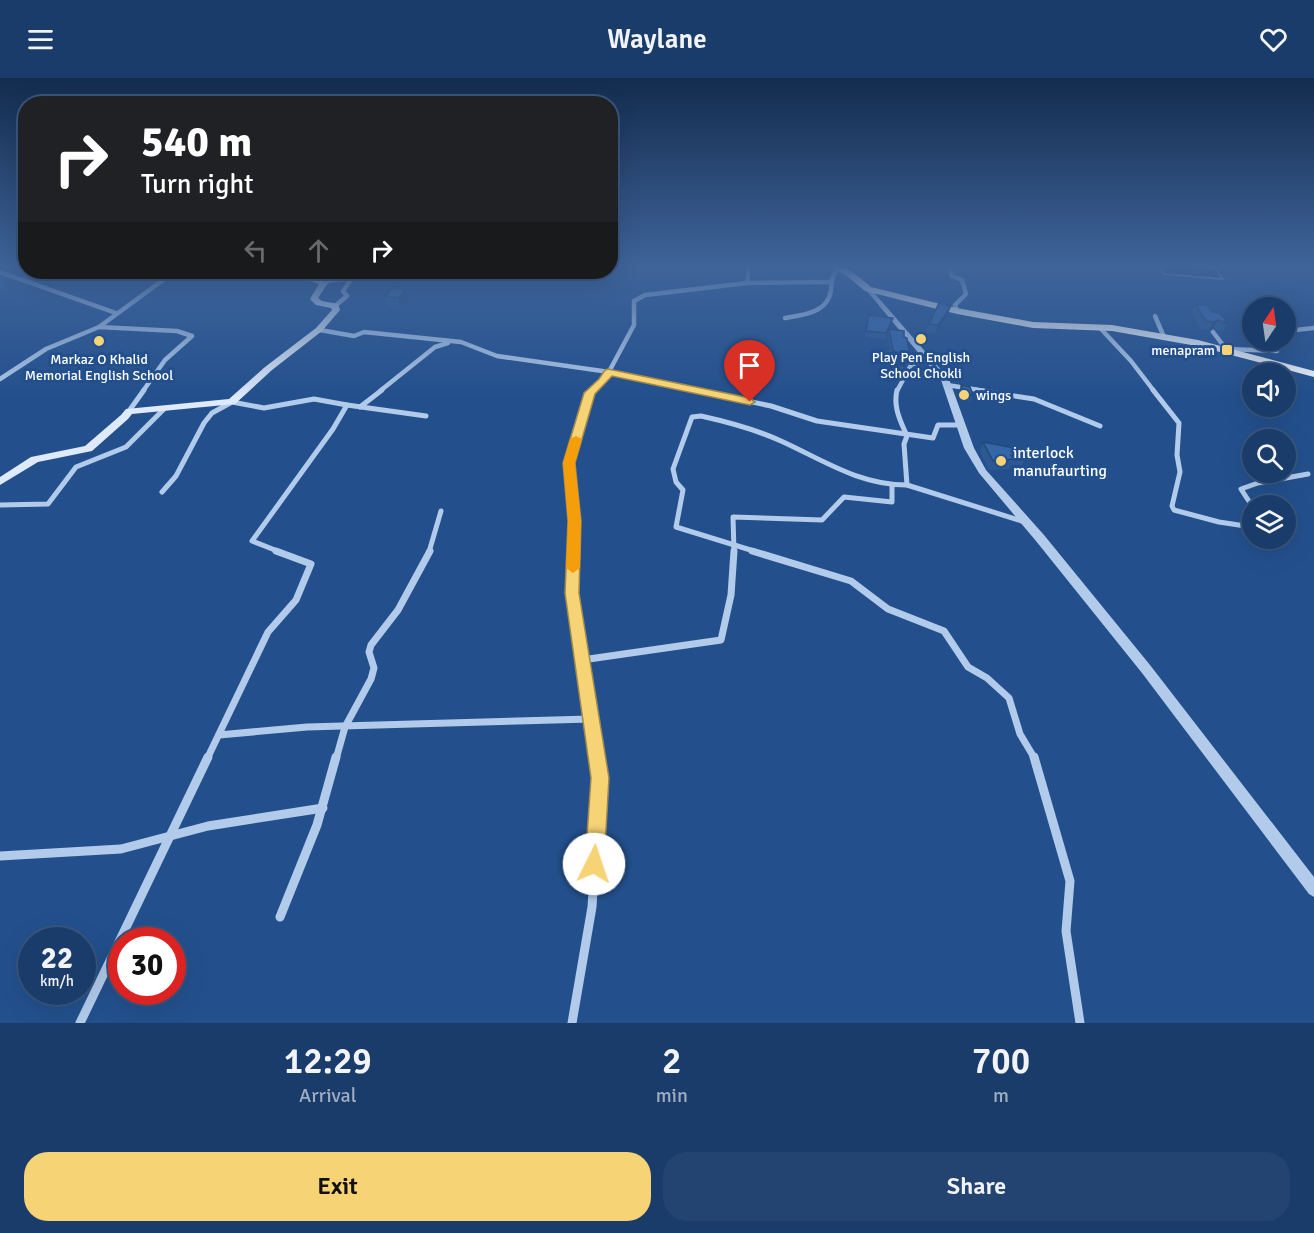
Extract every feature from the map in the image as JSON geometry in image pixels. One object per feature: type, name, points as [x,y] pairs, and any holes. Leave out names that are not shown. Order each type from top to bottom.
[{"type":"main road","points":[[0,482],[35,459],[88,449],[129,411],[232,402],[259,376],[320,330],[336,309]]},
{"type":"main road","points":[[949,309],[1033,325],[1101,328],[1164,337],[1226,349],[1314,374]]},
{"type":"street","points":[[106,309],[116,313]]},
{"type":"street","points":[[0,379],[46,349],[99,327],[122,309]]},
{"type":"street","points":[[572,1023],[592,896],[600,778],[572,593],[574,521],[569,463],[590,393],[604,381],[634,325],[634,309]]},
{"type":"street","points":[[785,318],[814,313],[818,309]]},
{"type":"street","points":[[885,309],[928,358],[947,385],[969,448],[982,471],[1146,669],[1314,889]]},
{"type":"street","points":[[1155,316],[1164,337]]},
{"type":"street","points":[[99,327],[177,331],[192,336],[165,360],[129,411]]},
{"type":"street","points":[[1101,328],[1131,361],[1179,423],[1177,455],[1180,472],[1172,506],[1174,510],[1242,525]]},
{"type":"street","points":[[1296,330],[1314,328]]},
{"type":"street","points":[[320,330],[354,336],[364,332],[461,342],[497,356],[608,372],[771,406],[817,421],[907,436],[933,438],[938,425],[962,425]]},
{"type":"street","points":[[1213,332],[1226,349],[1242,350]]},
{"type":"street","points":[[360,407],[435,347],[452,342]]},
{"type":"street","points":[[907,485],[904,444],[907,436],[897,413],[895,400],[898,386],[911,365],[928,358]]},
{"type":"street","points":[[947,385],[1034,399],[1100,426]]},
{"type":"street","points":[[162,492],[176,476],[204,423],[212,413],[232,402],[264,408],[314,399],[426,416]]},
{"type":"street","points":[[80,1023],[268,632],[296,600],[311,564],[252,542],[333,429],[347,405]]},
{"type":"street","points":[[0,505],[48,504],[76,467],[126,447],[164,409]]},
{"type":"street","points":[[1026,522],[907,485],[892,486],[830,466],[789,444],[717,420],[692,417],[673,469],[676,482],[683,490],[676,527],[851,581],[888,609],[944,631],[968,667],[987,678],[1009,698],[1020,734],[1036,761],[1070,881],[1066,931],[1080,1023]]},
{"type":"street","points":[[1245,495],[1241,489],[1258,483],[1308,474]]},
{"type":"street","points":[[582,660],[721,640],[729,616],[735,546],[732,517],[822,520],[844,496],[892,502],[892,486]]},
{"type":"street","points":[[280,917],[323,808],[345,727],[371,679],[374,668],[369,652],[371,645],[398,610],[428,557],[441,510]]},
{"type":"street","points":[[219,735],[307,727],[591,719]]},
{"type":"street","points":[[0,856],[121,849],[171,834],[323,808]]},
{"type":"building","points":[[936,309],[949,309],[938,325],[929,324]]},
{"type":"building","points":[[1199,309],[1210,309],[1212,312],[1220,313],[1228,323],[1218,320],[1206,321]]},
{"type":"building","points":[[869,315],[893,318],[886,333],[866,331]]},
{"type":"building","points":[[889,329],[904,331],[904,337],[907,338],[909,351],[904,366],[898,364],[897,352],[893,351]]},
{"type":"building","points":[[961,385],[970,387],[973,395],[964,394]]},
{"type":"building","points":[[983,442],[1020,449],[1026,456],[1011,455],[1013,459],[993,461]]},
{"type":"slow traffic","points":[[573,568],[574,521],[569,463],[576,439]]},
{"type":"place","name":"Play Pen English School Chokli","points":[[921,339]]},
{"type":"place","name":"Markaz O Khalid Memorial English School","points":[[99,341]]},
{"type":"place","name":"menapram","points":[[1227,350]]},
{"type":"place","name":"wings","points":[[964,395]]},
{"type":"place","name":"interlock manufaurting","points":[[1001,461]]},
{"type":"route","points":[[594,864],[600,778],[572,593],[574,521],[569,463],[590,393],[604,381],[608,372],[750,402]]}]
